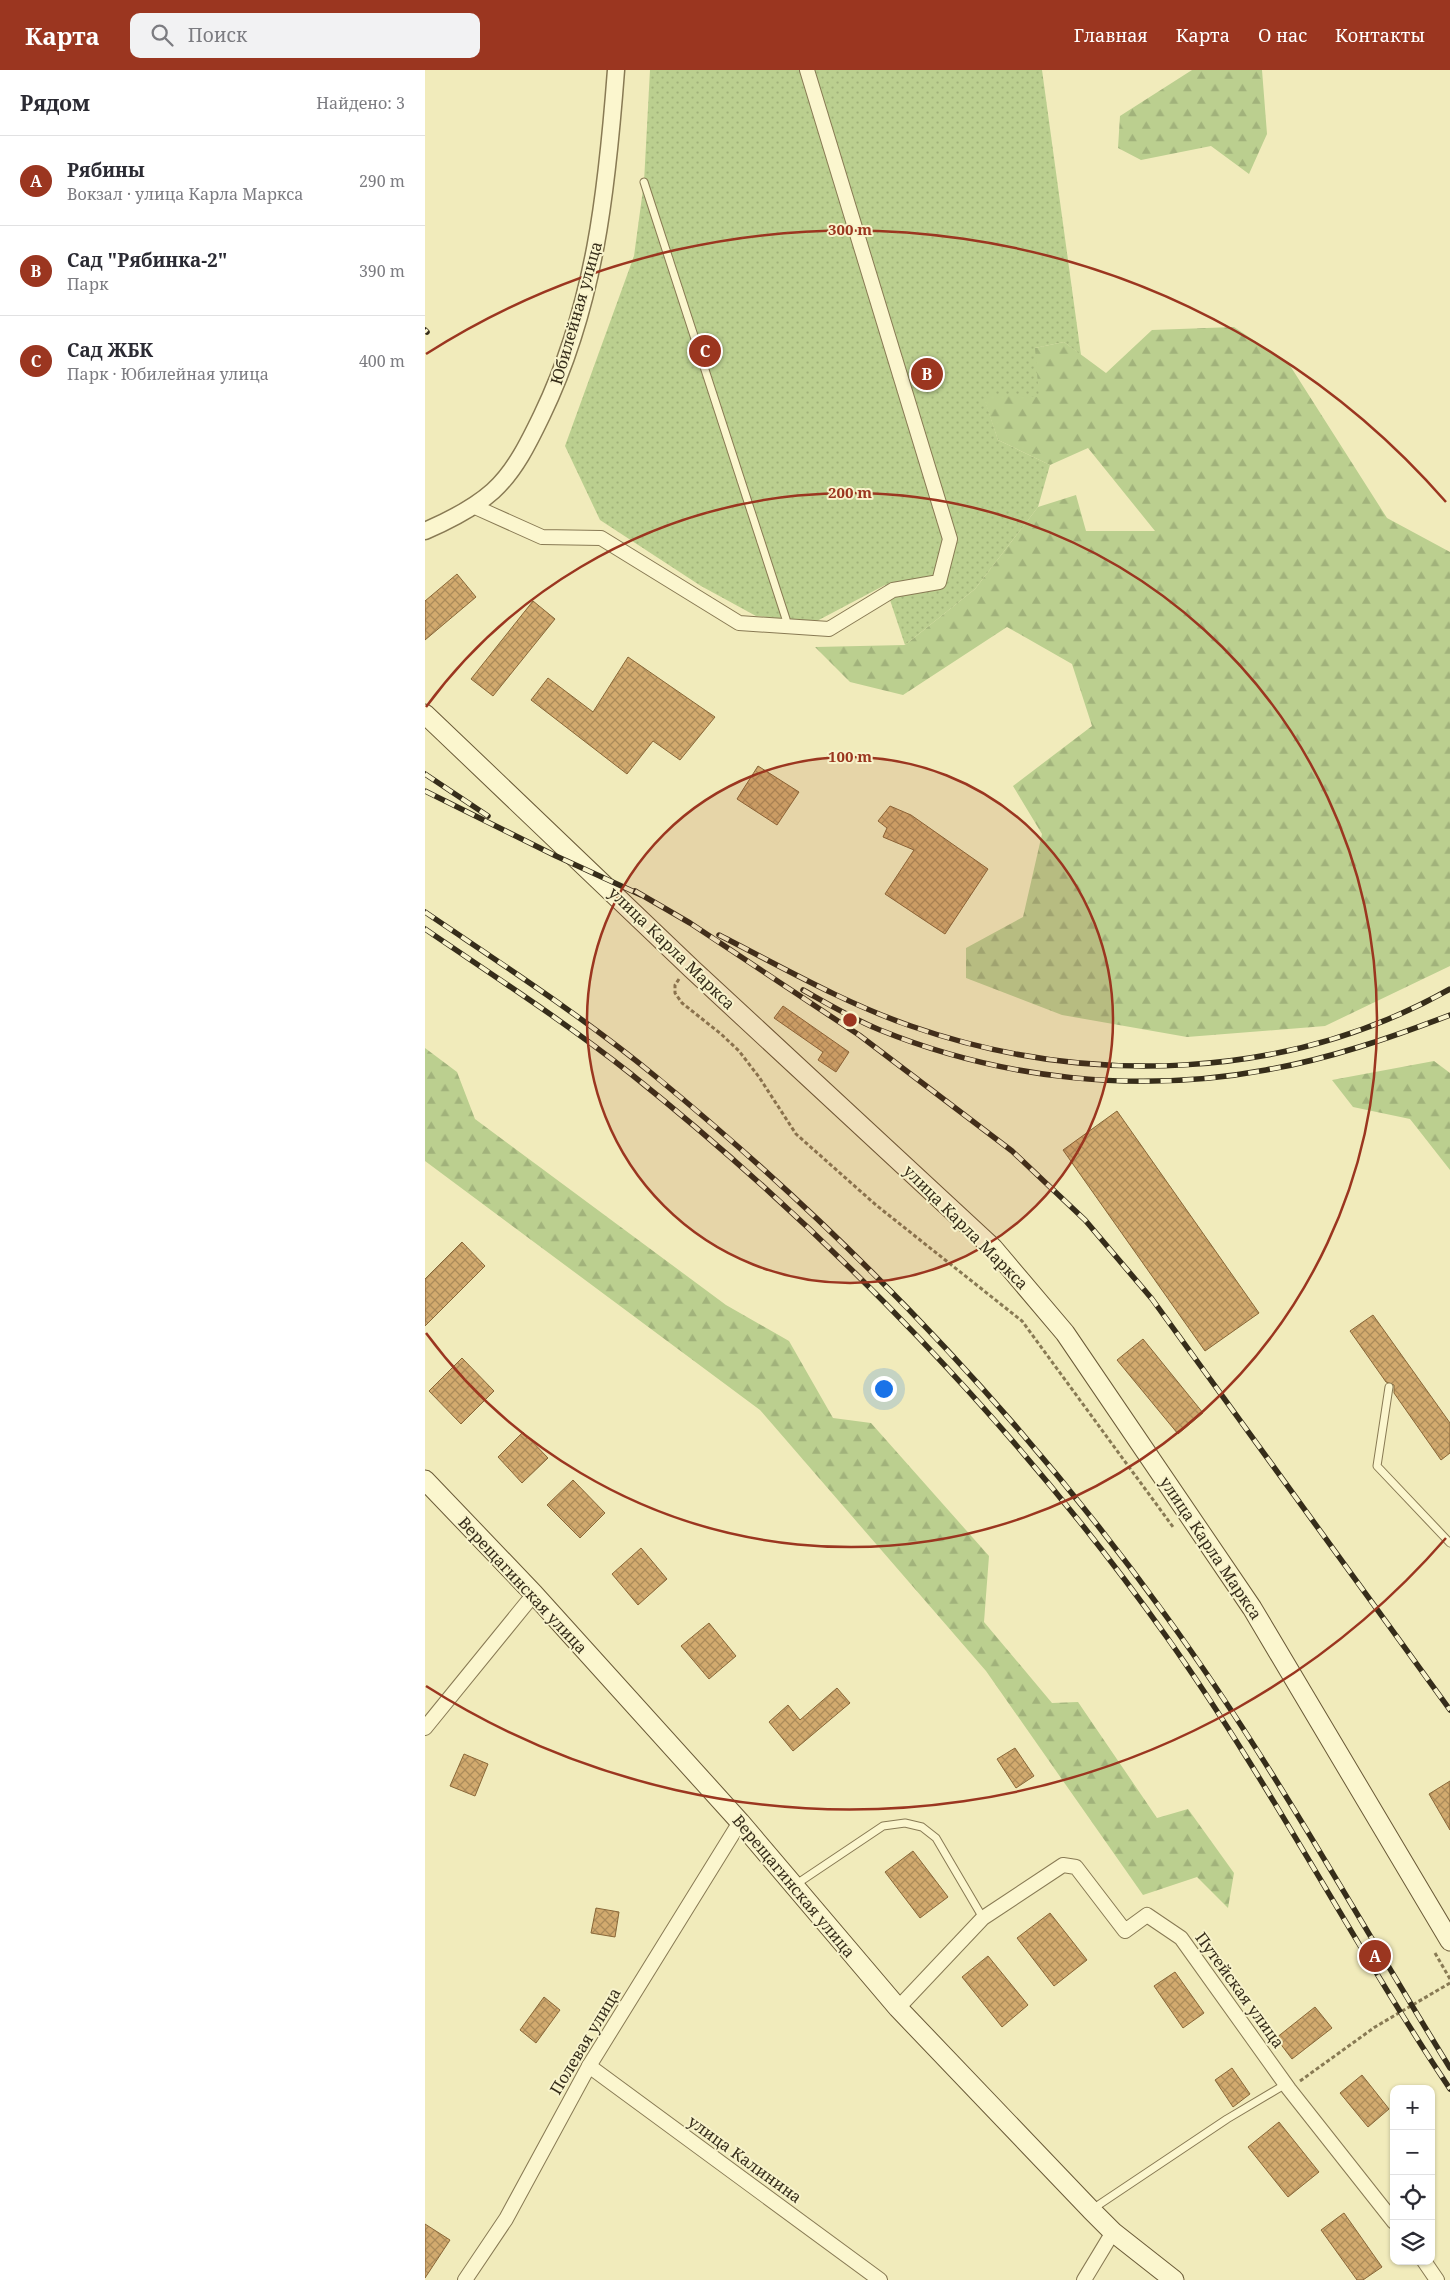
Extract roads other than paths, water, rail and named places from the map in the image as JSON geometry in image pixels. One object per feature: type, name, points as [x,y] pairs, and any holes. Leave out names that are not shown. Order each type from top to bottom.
[{"type":"main road","name":"улица Карла Маркса","points":[[425,714],[692,968],[993,1248],[1065,1333],[1252,1608],[1450,1941]]},
{"type":"main road","name":"Верещагинская улица","points":[[425,1480],[534,1594],[740,1822],[898,2008],[1113,2232],[1174,2280]]},
{"type":"street","name":"Юбилейная улица","points":[[425,532],[473,506],[493,491],[510,473],[554,391],[572,341],[601,227],[609,168],[616,70]]},
{"type":"street","points":[[473,506],[542,536],[601,538],[739,623],[829,629],[893,590],[939,582],[950,539],[807,70]]},
{"type":"street","points":[[425,1728],[534,1594]]},
{"type":"street","name":"Полевая улица","points":[[465,2280],[506,2219],[589,2066],[740,1822]]},
{"type":"street","name":"Путейская улица","points":[[898,2008],[983,1918],[1063,1866],[1076,1867],[1125,1931],[1147,1915],[1181,1938],[1288,2087],[1392,2220]]},
{"type":"street","name":"улица Калинина","points":[[589,2066],[881,2280]]},
{"type":"street","points":[[1084,2280],[1113,2232]]},
{"type":"street","points":[[1427,2265],[1437,2280]]},
{"type":"lane","points":[[644,182],[786,619]]},
{"type":"lane","points":[[1389,1387],[1377,1466],[1450,1544]]},
{"type":"lane","points":[[793,1886],[883,1826],[905,1823],[922,1827],[936,1838],[983,1918]]},
{"type":"lane","points":[[1091,2210],[1227,2119],[1288,2087]]},
{"type":"railway","points":[[425,774],[488,816]]},
{"type":"railway","points":[[425,791],[556,856],[641,895]]},
{"type":"railway","points":[[635,891],[690,923],[859,1035],[1012,1151],[1085,1220],[1152,1299],[1450,1710]]},
{"type":"railway","points":[[425,912],[542,991],[599,1033],[655,1076],[726,1136],[795,1198],[862,1263],[991,1398],[1052,1469],[1110,1542],[1166,1616],[1204,1671],[1277,1782],[1450,2068]]},
{"type":"railway","points":[[425,929],[581,1036],[705,1135],[849,1267],[918,1337],[984,1409],[1048,1483],[1109,1559],[1204,1691],[1275,1804],[1378,1976],[1450,2089]]},
{"type":"railway","points":[[719,935],[837,996],[911,1026],[978,1046],[1046,1059],[1115,1065],[1185,1065],[1254,1057],[1322,1042],[1387,1020],[1450,989]]},
{"type":"railway","points":[[803,990],[870,1026],[926,1047],[1021,1071],[1119,1081],[1168,1081],[1266,1070],[1313,1060],[1359,1047],[1450,1015]]},
{"type":"place","name":"Сад ЖБК","points":[[705,351]]},
{"type":"place","name":"Сад \"Рябинка-2\"","points":[[927,374]]},
{"type":"place","name":"Рябины","points":[[1375,1956]]}]
